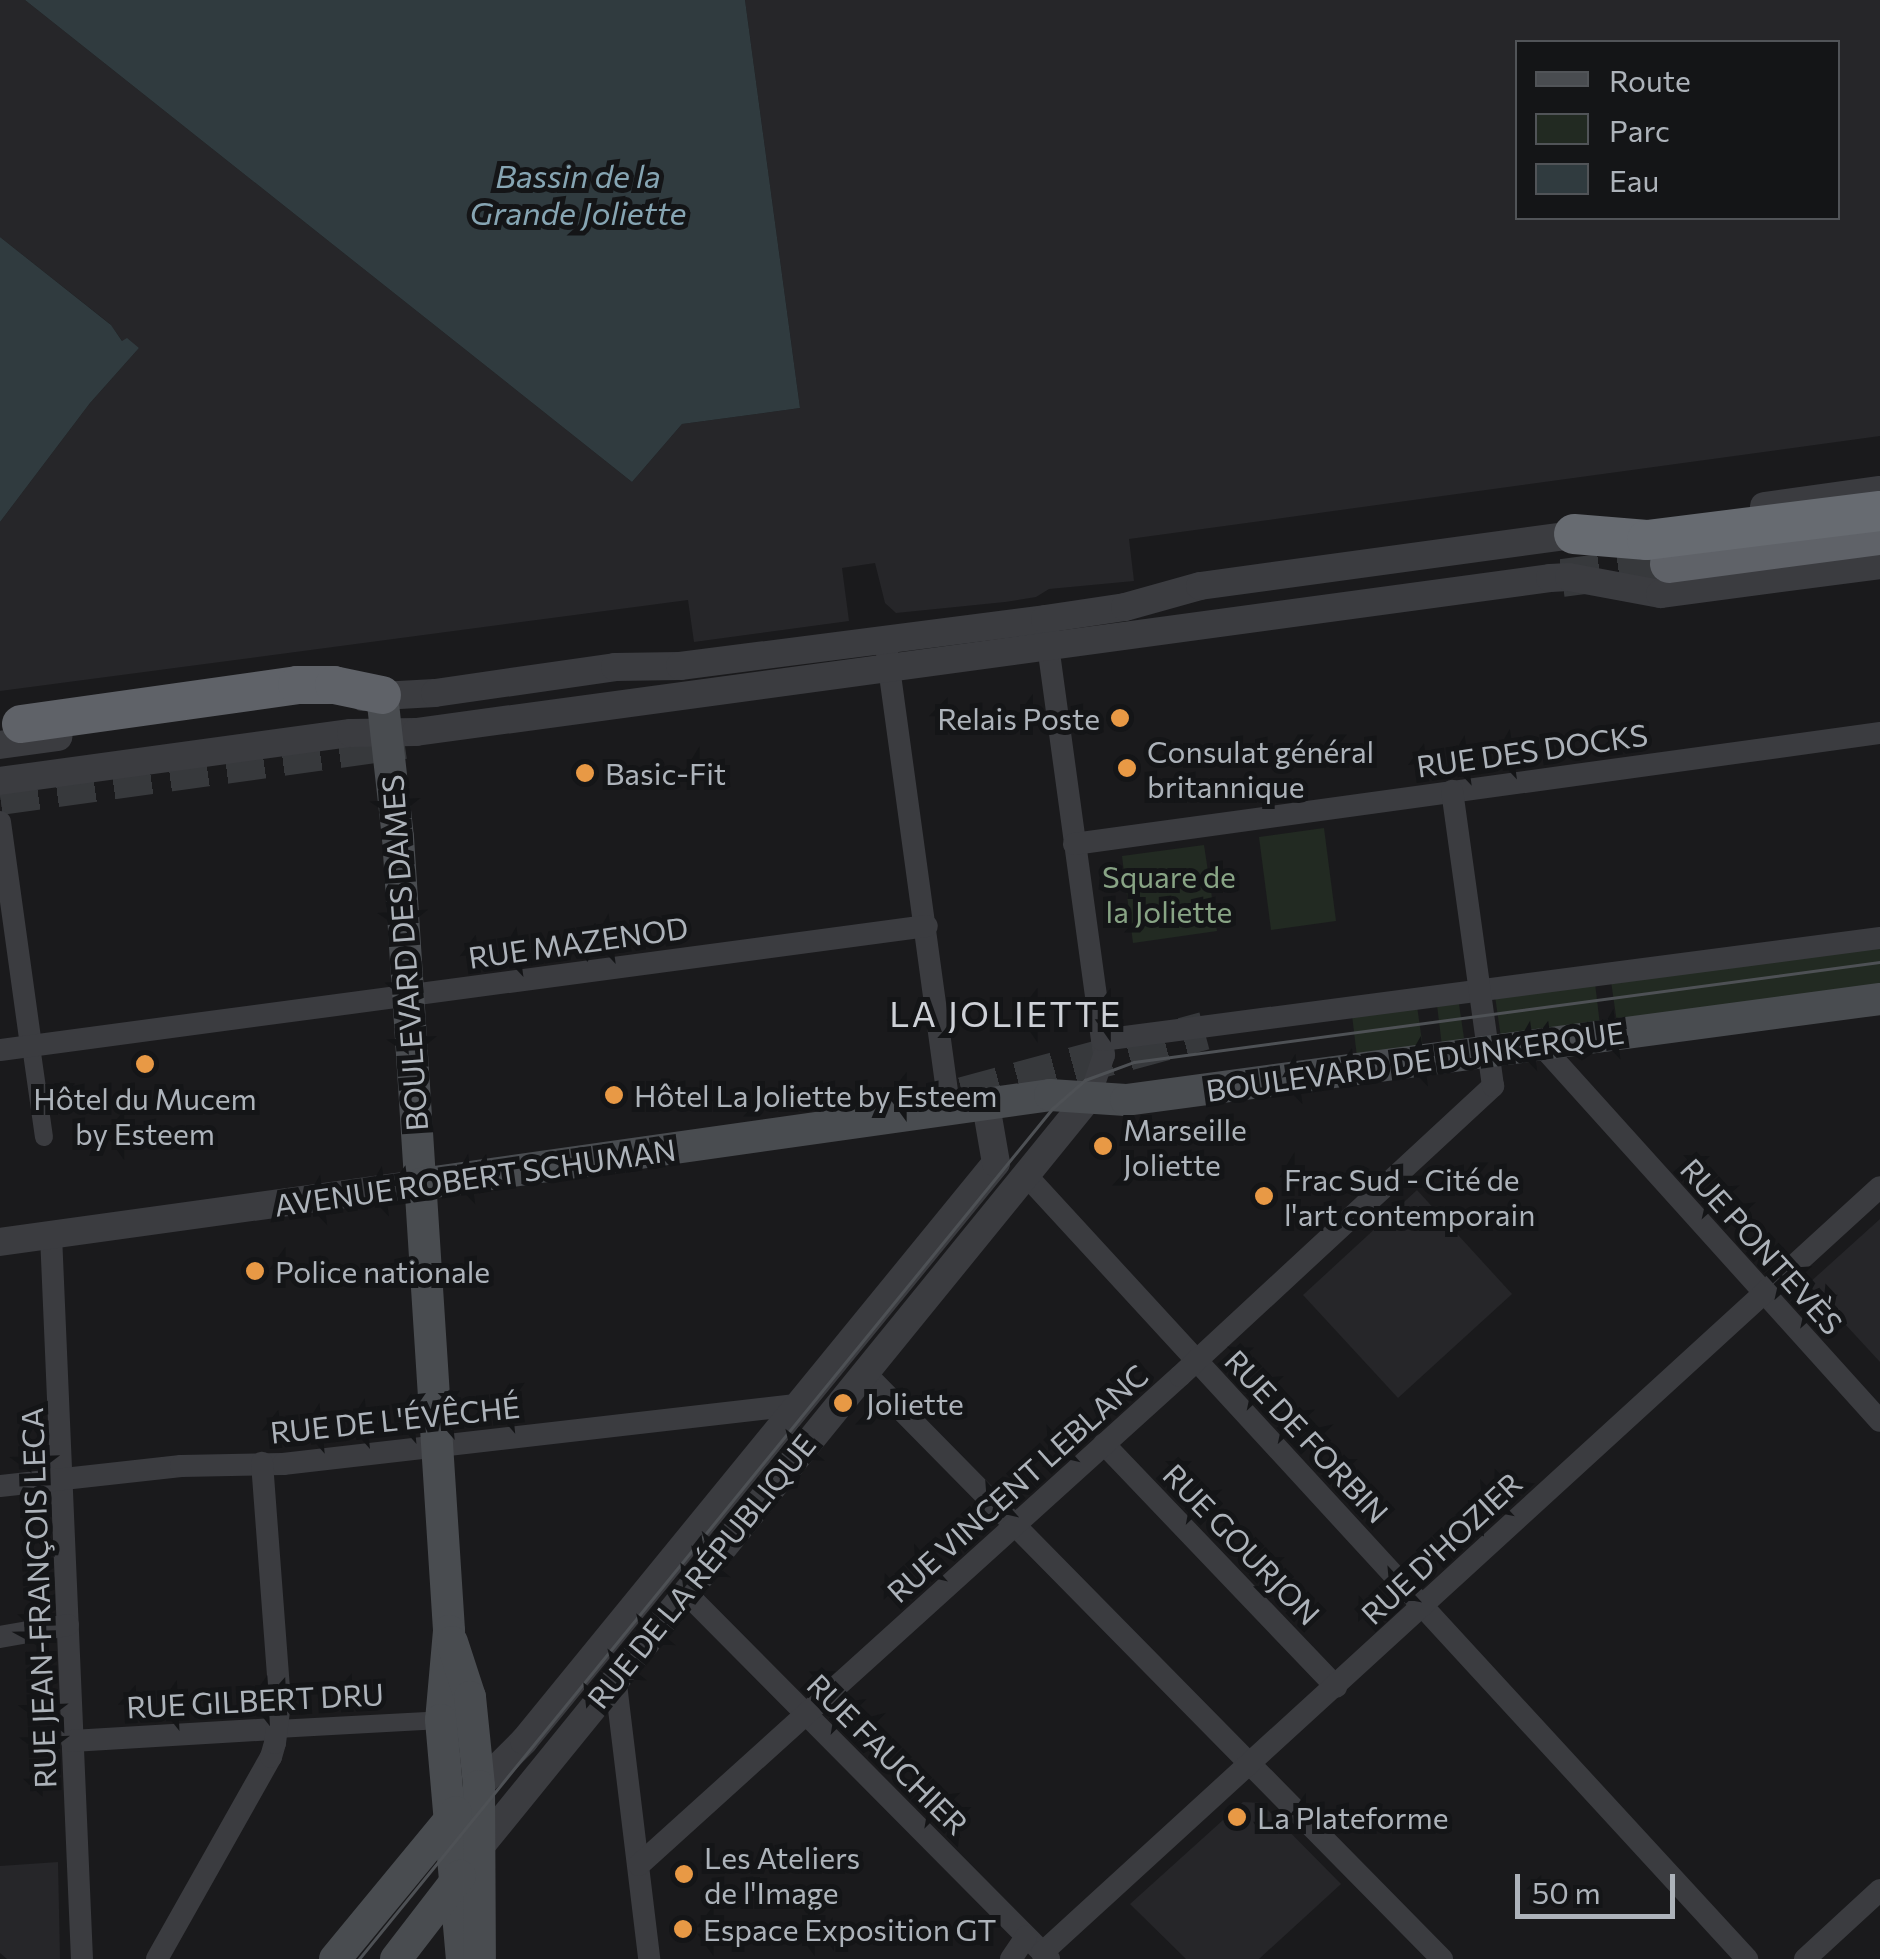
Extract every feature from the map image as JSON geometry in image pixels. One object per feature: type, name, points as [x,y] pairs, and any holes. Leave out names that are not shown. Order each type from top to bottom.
[{"type":"highway","points":[[1574,534],[1647,540],[1880,512]]},
{"type":"highway","points":[[1669,564],[1880,536]]},
{"type":"highway","points":[[10,734],[297,685],[334,685],[382,695]]},
{"type":"main road","name":"BOULEVARD DES DAMES","points":[[382,695],[388,734],[456,1719],[451,1818],[454,1884],[467,1955]]},
{"type":"main road","name":"BOULEVARD DE DUNKERQUE","points":[[950,1110],[1061,1094],[1126,1100],[1880,1000]]},
{"type":"main road","name":"AVENUE ROBERT SCHUMAN","points":[[420,1184],[950,1110]]},
{"type":"main road","name":"BOULEVARD DES DAMES","points":[[456,1719],[479,1786],[480,1847],[467,1955]]},
{"type":"main road","name":"RUE DE LA RÉPUBLIQUE","points":[[336,1959],[479,1786]]},
{"type":"main road","name":"RUE DE LA RÉPUBLIQUE","points":[[404,1949],[480,1847]]},
{"type":"main road","points":[[404,1949],[435,1938],[467,1955]]},
{"type":"street","points":[[1046,632],[1200,586],[1880,490]]},
{"type":"street","points":[[0,781],[351,734],[388,734],[887,653],[1046,632],[1569,576],[1660,594],[1880,565]]},
{"type":"street","points":[[1046,632],[1102,1040],[1102,1067],[1090,1096]]},
{"type":"street","points":[[382,695],[435,693],[614,667],[887,653]]},
{"type":"street","points":[[887,653],[950,1110]]},
{"type":"street","name":"RUE DES DOCKS","points":[[1074,844],[1880,733]]},
{"type":"street","points":[[1452,791],[1488,1052]]},
{"type":"street","points":[[0,822],[44,1138]]},
{"type":"street","name":"RUE MAZENOD","points":[[0,1050],[927,926]]},
{"type":"street","name":"BOULEVARD DE DUNKERQUE","points":[[1102,1040],[1880,938]]},
{"type":"street","name":"RUE PONTEVÈS","points":[[1541,1045],[1880,1421]]},
{"type":"street","name":"RUE VINCENT LEBLANC","points":[[639,1865],[1197,1360],[1492,1086],[1488,1052]]},
{"type":"street","name":"RUE DE LA RÉPUBLIQUE","points":[[480,1847],[615,1676],[1090,1096]]},
{"type":"street","name":"RUE DE LA RÉPUBLIQUE","points":[[479,1786],[524,1741],[996,1163],[986,1105]]},
{"type":"street","name":"RUE DE FORBIN","points":[[1026,1174],[1748,1959]]},
{"type":"street","name":"AVENUE ROBERT SCHUMAN","points":[[0,1242],[420,1184]]},
{"type":"street","name":"RUE D'HOZIER","points":[[1011,1959],[1039,1949],[1251,1763],[1880,1187]]},
{"type":"street","name":"RUE JEAN-FRANÇOIS LECA","points":[[52,1235],[82,1959]]},
{"type":"street","points":[[864,1372],[1442,1959]]},
{"type":"street","name":"RUE DE L'ÉVÊCHÉ","points":[[0,1486],[65,1477],[437,1446],[796,1405]]},
{"type":"street","name":"RUE GOURJON","points":[[1104,1444],[1336,1687]]},
{"type":"street","points":[[157,1959],[271,1757],[277,1729],[280,1702],[262,1463]]},
{"type":"street","name":"RUE FAUCHIER","points":[[685,1592],[1039,1949]]},
{"type":"street","points":[[0,1636],[68,1625]]},
{"type":"street","points":[[615,1676],[649,1959]]},
{"type":"street","points":[[456,1719],[499,1739],[524,1741]]},
{"type":"street","name":"RUE GILBERT DRU","points":[[72,1741],[456,1719]]},
{"type":"street","points":[[1805,1959],[1880,1890]]},
{"type":"shaded area","points":[[0,0],[25,0],[632,482],[682,424],[800,408],[745,0],[1880,0],[1880,436],[1129,539],[1134,581],[1049,589],[1036,597],[1005,602],[896,613],[885,603],[875,563],[842,568],[849,621],[694,642],[688,600],[0,691],[0,522],[90,403],[139,348],[123,342],[110,324],[0,237]]},
{"type":"shaded area","points":[[1417,1190],[1512,1294],[1398,1398],[1303,1295]]},
{"type":"shaded area","points":[[1880,1219],[1880,1362],[1808,1284]]},
{"type":"shaded area","points":[[1243,1802],[1261,1803],[1341,1884],[1259,1959],[1186,1959],[1130,1904]]},
{"type":"shaded area","points":[[58,1862],[60,1959],[7,1959],[0,1953],[0,1866]]},
{"type":"green space","points":[[1324,828],[1336,921],[1271,930],[1259,837]]},
{"type":"green space","name":"Square de la Joliette","points":[[1204,845],[1217,931],[1133,943],[1122,856]]},
{"type":"green space","points":[[1880,945],[1880,987],[1617,1023],[1611,981]]},
{"type":"green space","points":[[1595,983],[1600,1025],[1501,1038],[1495,996]]},
{"type":"green space","points":[[1459,1004],[1464,1038],[1442,1046],[1437,1005]]},
{"type":"green space","points":[[1417,1006],[1423,1048],[1357,1057],[1352,1015]]},
{"type":"water","name":"Bassin de la Grande Joliette","points":[[25,0],[745,0],[800,408],[682,424],[632,482]]},
{"type":"water","points":[[0,237],[111,325],[122,341],[127,338],[139,348],[90,403],[0,522]]},
{"type":"tunnel","points":[[1562,578],[1669,564]]},
{"type":"tunnel","points":[[0,796],[404,740]]},
{"type":"tunnel","points":[[963,1096],[1204,1031]]},
{"type":"tram line","points":[[359,1959],[1052,1109],[1085,1080],[1134,1062],[1880,962]]},
{"type":"place","name":"Relais Poste","points":[[1120,718]]},
{"type":"place","name":"Consulat général britannique","points":[[1127,768]]},
{"type":"place","name":"Basic-Fit","points":[[585,773]]},
{"type":"place","name":"Hôtel du Mucem by Esteem","points":[[145,1064]]},
{"type":"place","name":"Hôtel La Joliette by Esteem","points":[[614,1095]]},
{"type":"place","name":"Marseille Joliette","points":[[1103,1146]]},
{"type":"place","name":"Frac Sud - Cité de l'art contemporain","points":[[1264,1196]]},
{"type":"place","name":"Police nationale","points":[[255,1271]]},
{"type":"place","name":"Joliette","points":[[843,1403]]},
{"type":"place","name":"La Plateforme","points":[[1237,1817]]},
{"type":"place","name":"Les Ateliers de l'Image","points":[[684,1874]]},
{"type":"place","name":"Espace Exposition GT","points":[[683,1929]]},
{"type":"district","name":"LA JOLIETTE","points":[[1006,1013]]}]
